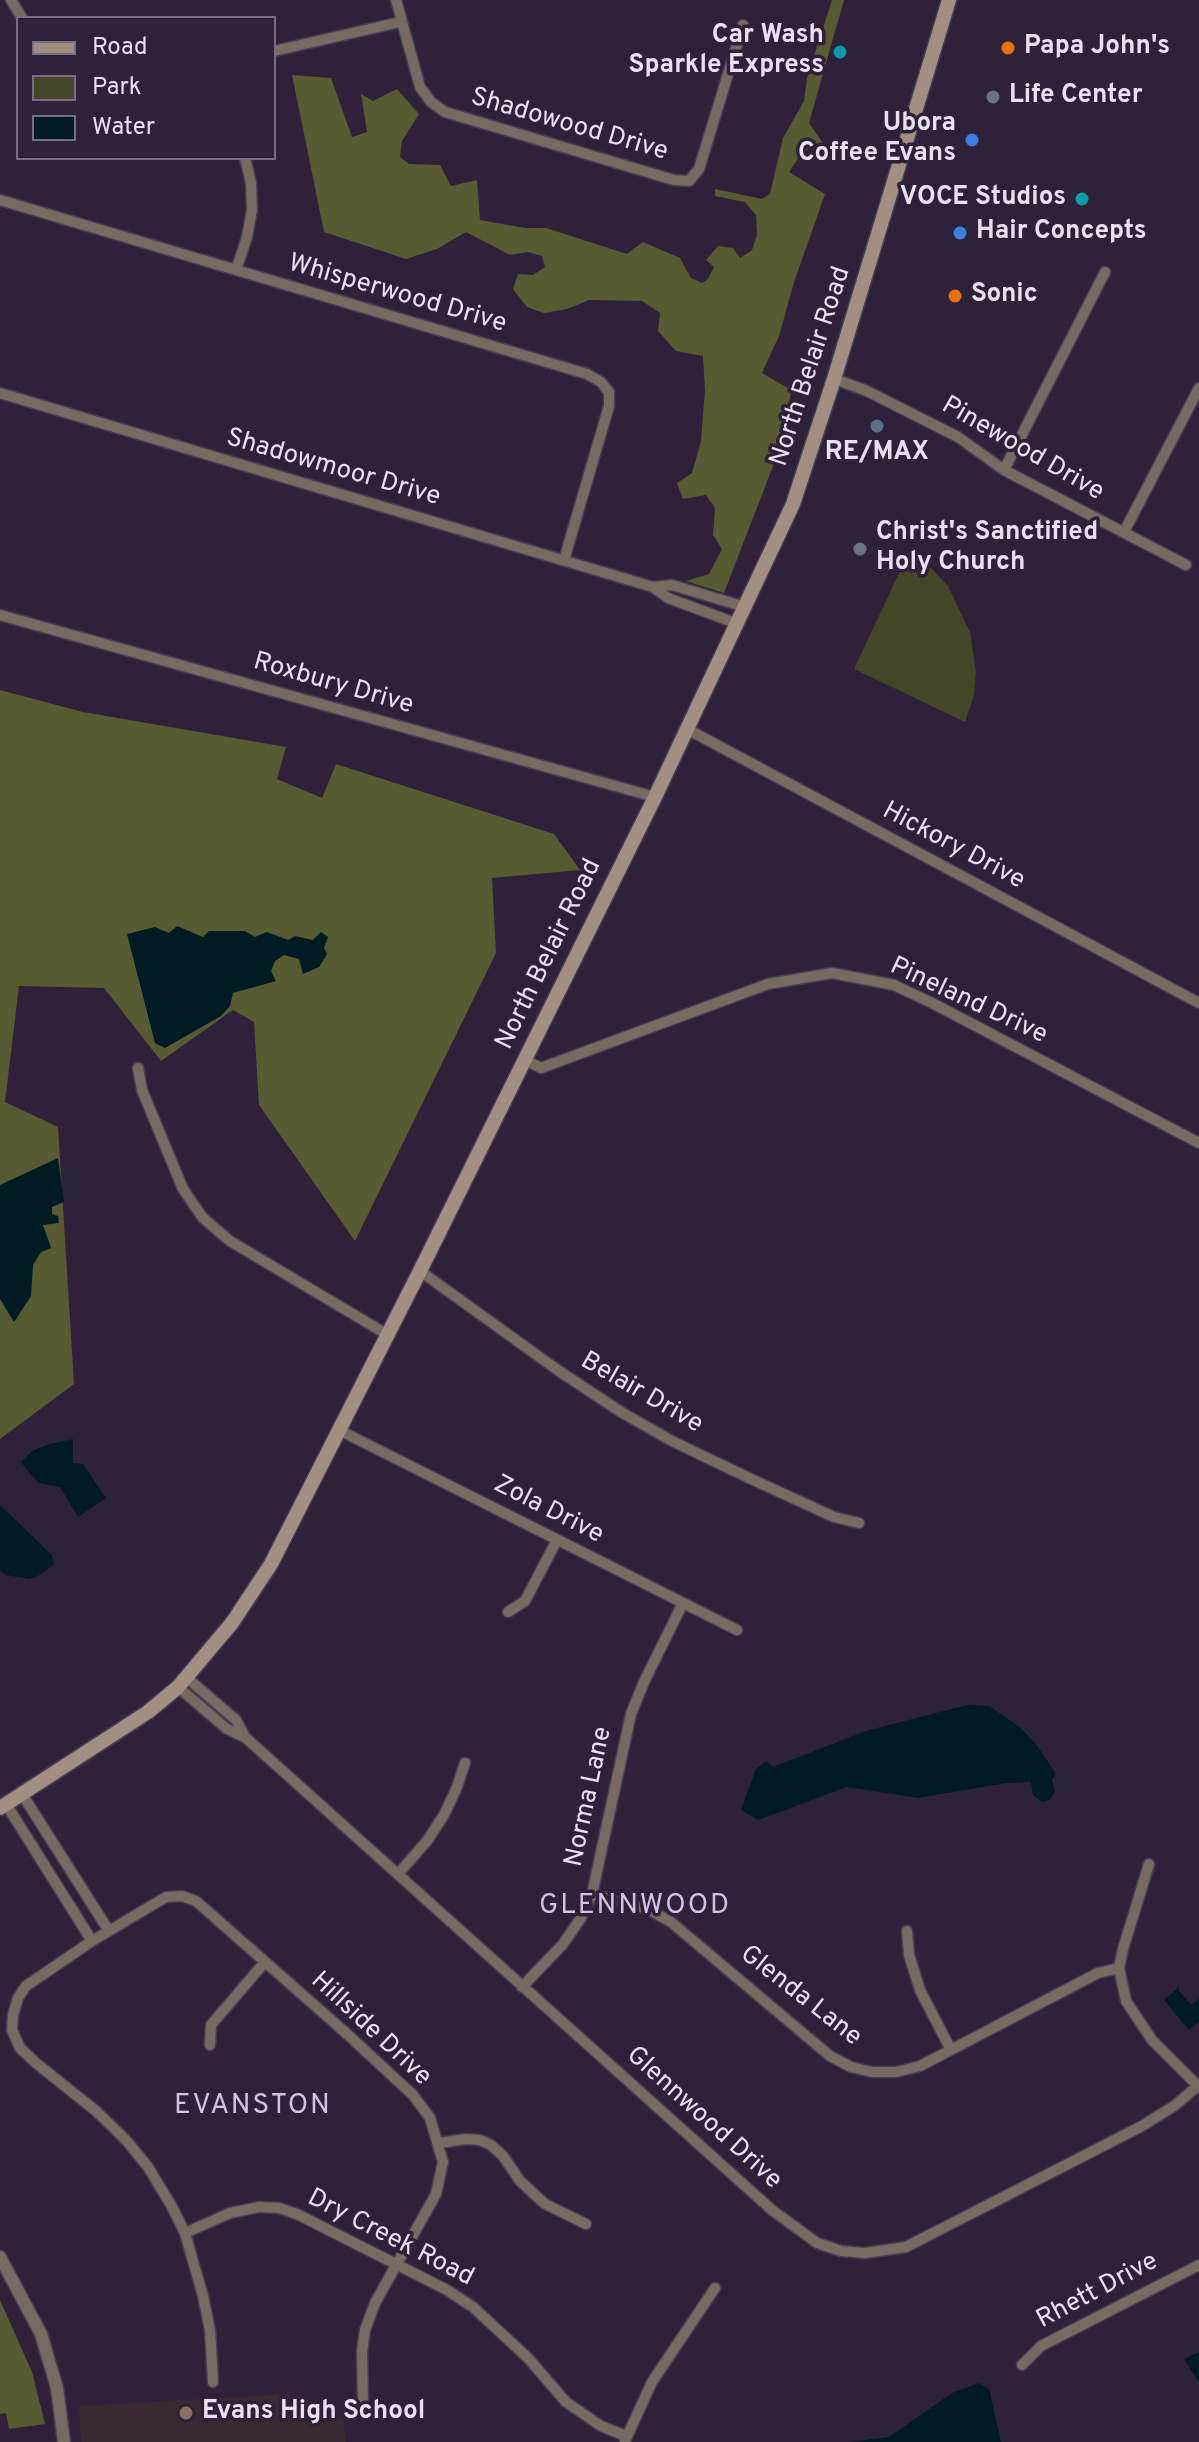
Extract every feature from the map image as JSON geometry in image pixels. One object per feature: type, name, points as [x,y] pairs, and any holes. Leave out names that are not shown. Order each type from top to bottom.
[{"type":"main road","name":"North Belair Road","points":[[3,1806],[148,1712],[182,1682],[232,1623],[271,1564],[655,797],[793,504],[949,0]]},
{"type":"street","name":"Shadowood Drive","points":[[396,0],[420,87],[431,102],[445,112],[652,174],[689,181],[705,156],[743,25]]},
{"type":"street","points":[[276,51],[400,22]]},
{"type":"street","points":[[236,270],[252,210],[251,183],[245,160]]},
{"type":"street","name":"Whisperwood Drive","points":[[0,200],[587,374],[601,382],[609,392],[609,406],[564,560]]},
{"type":"street","points":[[1004,470],[1105,272]]},
{"type":"street","name":"Pinewood Drive","points":[[834,379],[865,390],[950,432],[1004,470],[1186,565]]},
{"type":"street","points":[[1124,532],[1199,388]]},
{"type":"street","name":"Shadowmoor Drive","points":[[0,393],[653,587],[668,598],[738,624]]},
{"type":"street","name":"Shadowmoor Drive","points":[[653,587],[672,585],[745,607]]},
{"type":"street","points":[[694,607],[699,593]]},
{"type":"street","name":"Roxbury Drive","points":[[0,615],[655,797]]},
{"type":"street","name":"Hickory Drive","points":[[687,729],[1199,1003]]},
{"type":"street","name":"Pineland Drive","points":[[525,1060],[541,1068],[768,984],[832,973],[894,985],[1199,1143]]},
{"type":"street","points":[[138,1068],[142,1090],[183,1189],[203,1218],[230,1241],[388,1335]]},
{"type":"street","name":"Belair Drive","points":[[420,1271],[621,1412],[672,1441],[749,1478],[834,1517],[859,1523]]},
{"type":"street","name":"Zola Drive","points":[[339,1430],[737,1630]]},
{"type":"street","points":[[508,1612],[525,1601],[557,1540]]},
{"type":"street","name":"Norma Lane","points":[[522,1987],[563,1944],[581,1918],[592,1894],[631,1714],[683,1603]]},
{"type":"street","name":"Glennwood Drive","points":[[182,1682],[236,1720],[246,1738],[522,1987],[794,2228],[817,2243],[841,2251],[865,2253],[906,2247],[1142,2126],[1174,2106],[1198,2085]]},
{"type":"street","points":[[398,1874],[427,1841],[444,1815],[465,1763]]},
{"type":"street","points":[[22,1794],[109,1931]]},
{"type":"street","points":[[3,1806],[92,1941]]},
{"type":"street","points":[[1149,1864],[1119,1968],[1126,2001],[1137,2022],[1152,2040],[1198,2085]]},
{"type":"street","name":"Glenda Lane","points":[[592,1894],[648,1909],[671,1922],[830,2056],[851,2067],[872,2072],[896,2072],[920,2066],[1098,1973],[1119,1968]]},
{"type":"street","name":"Hillside Drive","points":[[213,2382],[210,2330],[185,2233],[148,2167],[96,2111],[20,2048],[12,2030],[18,1998],[26,1986],[92,1941],[166,1897],[182,1896],[196,1901],[413,2095],[430,2118],[443,2162],[436,2194],[396,2264],[365,2330],[361,2375],[363,2401]]},
{"type":"street","points":[[907,1931],[909,1955],[920,1990],[951,2050]]},
{"type":"street","points":[[210,2045],[211,2025],[264,1963]]},
{"type":"street","points":[[439,2143],[466,2139],[491,2145],[503,2156],[520,2181],[545,2204],[586,2224]]},
{"type":"street","name":"Dry Creek Road","points":[[185,2233],[230,2213],[259,2207],[279,2208],[447,2290],[473,2307],[528,2358],[566,2402],[625,2439]]},
{"type":"street","points":[[0,2257],[41,2334],[57,2388],[64,2442]]},
{"type":"street","name":"Rhett Drive","points":[[1022,2365],[1041,2346],[1199,2265]]},
{"type":"street","points":[[625,2439],[652,2382],[715,2288]]},
{"type":"shaded area","name":"Evans High School","points":[[290,2394],[294,2420],[343,2419],[346,2442],[81,2442],[79,2406]]},
{"type":"green space","points":[[832,0],[844,0],[809,123],[825,146],[803,151],[789,172],[825,194],[779,336],[762,373],[791,390],[785,435],[724,593],[686,581],[709,574],[722,549],[713,535],[715,508],[706,495],[683,499],[677,483],[692,473],[701,441],[705,390],[703,356],[676,351],[658,331],[660,313],[642,301],[589,300],[567,309],[544,313],[527,307],[513,289],[518,274],[533,275],[545,267],[542,256],[528,252],[510,255],[466,232],[437,249],[406,259],[324,232],[292,75],[331,78],[352,137],[367,132],[361,94],[373,101],[397,89],[419,114],[402,141],[400,157],[409,164],[440,165],[451,186],[477,180],[480,220],[525,228],[546,228],[627,254],[643,242],[680,258],[691,278],[702,283],[714,267],[706,260],[718,246],[733,248],[740,258],[752,250],[757,235],[756,215],[745,202],[715,196],[715,189],[762,199],[770,194],[783,138],[804,101],[807,78]]},
{"type":"green space","points":[[909,552],[929,566],[948,586],[970,632],[976,672],[974,695],[965,722],[854,669]]},
{"type":"green space","points":[[0,690],[83,712],[286,747],[277,779],[322,798],[336,764],[554,834],[580,870],[492,878],[496,953],[355,1241],[259,1105],[254,1022],[233,1010],[161,1061],[104,988],[19,986],[5,1102],[58,1127],[74,1384],[0,1439]]},
{"type":"green space","points":[[0,2300],[32,2372],[45,2424],[9,2429],[6,2413],[0,2414]]},
{"type":"water","points":[[177,926],[203,937],[209,931],[245,931],[255,937],[267,932],[288,940],[295,936],[313,940],[321,932],[328,937],[324,948],[327,954],[319,967],[303,974],[299,959],[284,955],[275,961],[271,971],[276,981],[233,993],[230,1006],[221,1016],[165,1048],[155,1043],[127,934],[155,927],[169,933]]},
{"type":"water","points":[[58,1158],[64,1202],[52,1207],[52,1214],[58,1216],[59,1223],[43,1225],[51,1248],[41,1252],[33,1265],[31,1296],[14,1322],[0,1299],[0,1185]]},
{"type":"water","points":[[73,1439],[73,1463],[83,1464],[106,1498],[78,1517],[60,1487],[38,1483],[21,1462],[32,1451]]},
{"type":"water","points":[[0,1505],[52,1555],[54,1564],[42,1574],[30,1579],[6,1575],[0,1570]]},
{"type":"water","points":[[967,1705],[989,1706],[1021,1728],[1039,1748],[1056,1774],[1052,1780],[1055,1791],[1050,1800],[1042,1802],[1033,1795],[1031,1782],[1006,1783],[918,1798],[847,1787],[758,1820],[741,1810],[756,1769],[766,1761],[773,1767],[866,1731]]},
{"type":"water","points":[[1179,1987],[1191,2005],[1199,1999],[1199,2021],[1189,2030],[1164,2000]]},
{"type":"water","points":[[1199,2352],[1199,2383],[1184,2359]]},
{"type":"water","points":[[979,2383],[989,2389],[1001,2442],[849,2442],[889,2437],[952,2393]]},
{"type":"place","name":"Papa John's","points":[[1008,48]]},
{"type":"place","name":"Car Wash Sparkle Express","points":[[840,52]]},
{"type":"place","name":"Life Center","points":[[993,97]]},
{"type":"place","name":"Ubora Coffee Evans","points":[[972,140]]},
{"type":"place","name":"VOCE Studios","points":[[1082,199]]},
{"type":"place","name":"Hair Concepts","points":[[960,233]]},
{"type":"place","name":"Sonic","points":[[955,296]]},
{"type":"place","name":"RE/MAX","points":[[877,426]]},
{"type":"place","name":"Christ's Sanctified Holy Church","points":[[860,549]]},
{"type":"place","name":"Evans High School","points":[[186,2413]]},
{"type":"district","name":"GLENNWOOD","points":[[635,1907]]},
{"type":"district","name":"EVANSTON","points":[[253,2107]]}]
